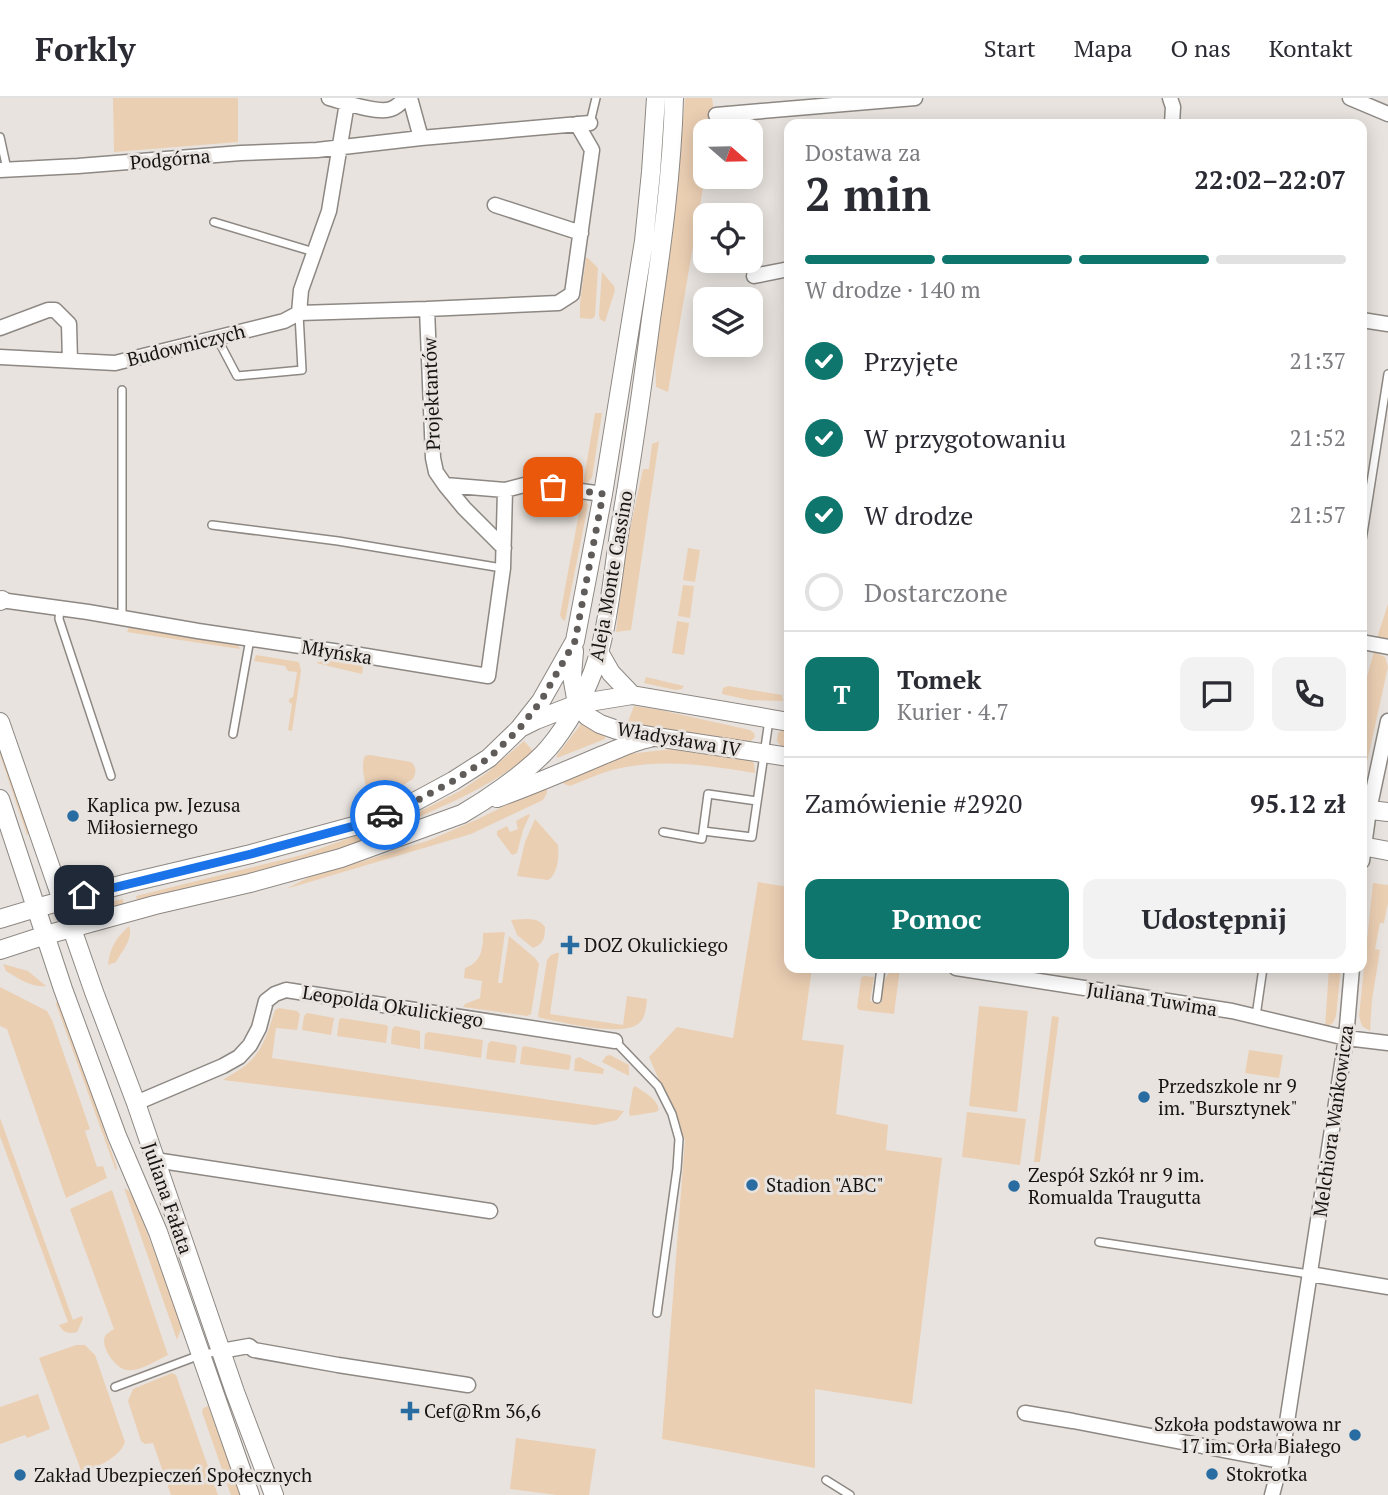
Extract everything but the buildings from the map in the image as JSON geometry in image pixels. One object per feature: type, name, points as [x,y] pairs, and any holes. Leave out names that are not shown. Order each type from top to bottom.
[{"type":"street","points":[[329,98],[377,110],[388,110],[407,98],[421,138]]},
{"type":"street","name":"Aleja Monte Cassino","points":[[0,919],[365,823],[405,807],[453,781],[489,758],[519,729],[541,701],[575,641],[603,494],[644,241],[656,98]]},
{"type":"street","name":"Aleja Monte Cassino","points":[[0,950],[155,905],[341,858],[462,814],[480,804],[544,753],[577,704],[591,678],[599,652],[631,461],[662,243],[670,173],[674,98]]},
{"type":"street","points":[[716,114],[832,101],[915,98]]},
{"type":"street","points":[[1170,98],[1173,119]]},
{"type":"street","points":[[1350,98],[1388,114]]},
{"type":"street","points":[[299,313],[300,290],[329,211],[347,103]]},
{"type":"street","points":[[427,309],[558,303],[572,294],[592,150],[583,124]]},
{"type":"street","name":"Podgórna","points":[[4,170],[340,148],[583,124]]},
{"type":"street","points":[[495,205],[581,233]]},
{"type":"street","points":[[754,276],[784,270]]},
{"type":"street","name":"Projektantów","points":[[299,313],[427,309],[433,458],[436,472],[464,508],[504,548]]},
{"type":"street","points":[[0,328],[48,310],[55,310],[69,324],[70,361]]},
{"type":"street","name":"Budowniczych","points":[[0,357],[115,363],[284,321],[299,313]]},
{"type":"street","points":[[1367,321],[1388,324]]},
{"type":"street","points":[[445,485],[505,490],[528,484],[603,494]]},
{"type":"street","name":"Młyńska","points":[[1,600],[488,676],[503,568],[505,490]]},
{"type":"street","points":[[575,641],[572,676],[577,704]]},
{"type":"street","points":[[1367,643],[1388,647]]},
{"type":"street","points":[[599,652],[611,673],[632,695]]},
{"type":"street","name":"Władysława IV","points":[[519,729],[577,704],[632,695],[784,721]]},
{"type":"street","name":"Władysława IV","points":[[577,704],[587,716],[617,730],[784,756]]},
{"type":"street","points":[[1367,802],[1388,721]]},
{"type":"street","points":[[0,722],[62,901]]},
{"type":"street","points":[[480,804],[537,784],[644,739],[656,737]]},
{"type":"street","points":[[0,799],[36,908]]},
{"type":"street","points":[[1367,810],[1388,813]]},
{"type":"street","points":[[1367,851],[1388,850]]},
{"type":"street","name":"Juliana Fałata","points":[[62,901],[274,1495]]},
{"type":"street","name":"Juliana Fałata","points":[[36,908],[117,1136],[158,1232],[250,1495]]},
{"type":"street","name":"Juliana Tuwima","points":[[987,973],[1256,1016],[1346,1038]]},
{"type":"street","name":"Melchiora Wańkowicza","points":[[1272,1495],[1281,1461],[1346,1038],[1352,973]]},
{"type":"street","name":"Leopolda Okulickiego","points":[[136,1103],[239,1057],[250,1045],[259,1028],[265,1001],[275,993],[286,990],[615,1041]]},
{"type":"street","points":[[1346,1038],[1388,1043]]},
{"type":"street","points":[[155,1160],[490,1211]]},
{"type":"street","points":[[1310,1274],[1388,1287]]},
{"type":"street","points":[[221,1351],[249,1346],[254,1350],[326,1363],[468,1385]]},
{"type":"street","points":[[1025,1413],[1281,1461]]},
{"type":"lane","points":[[583,124],[597,98]]},
{"type":"lane","points":[[0,137],[4,170]]},
{"type":"lane","points":[[214,222],[315,252]]},
{"type":"lane","points":[[217,338],[237,376],[302,370],[299,313]]},
{"type":"lane","points":[[1367,508],[1388,374]]},
{"type":"lane","points":[[122,390],[122,618]]},
{"type":"lane","points":[[212,526],[338,541],[503,568]]},
{"type":"lane","points":[[60,608],[59,619],[111,776]]},
{"type":"lane","points":[[233,734],[250,639]]},
{"type":"lane","points":[[703,831],[752,837],[769,719]]},
{"type":"lane","points":[[663,832],[702,839],[708,794],[757,801]]},
{"type":"lane","points":[[877,999],[880,973]]},
{"type":"lane","points":[[1256,1016],[1262,973]]},
{"type":"lane","points":[[615,1041],[658,1086],[672,1114],[679,1139],[657,1313]]},
{"type":"lane","points":[[1099,1242],[1310,1274]]},
{"type":"lane","points":[[115,1387],[200,1354],[221,1351]]},
{"type":"lane","points":[[826,1480],[850,1495]]},
{"type":"shaded area","points":[[113,98],[238,98],[238,142],[114,152]]},
{"type":"shaded area","points":[[685,98],[712,98],[715,119],[693,119],[693,189],[703,189],[700,203],[693,203],[693,246],[668,392],[656,387],[655,348],[678,182]]},
{"type":"shaded area","points":[[586,258],[598,268],[595,316],[592,319],[580,318]]},
{"type":"shaded area","points":[[602,272],[615,290],[605,322],[599,315]]},
{"type":"shaded area","points":[[595,413],[602,413],[592,478],[583,484]]},
{"type":"shaded area","points":[[659,441],[631,630],[616,632],[625,552],[643,469],[649,469],[652,444]]},
{"type":"shaded area","points":[[582,497],[588,505],[565,621],[560,615]]},
{"type":"shaded area","points":[[688,548],[700,550],[695,582],[683,580]]},
{"type":"shaded area","points":[[683,585],[694,586],[690,618],[678,616]]},
{"type":"shaded area","points":[[1388,604],[1388,641],[1377,641],[1378,635]]},
{"type":"shaded area","points":[[677,621],[689,623],[684,655],[672,653]]},
{"type":"shaded area","points":[[129,627],[238,645],[240,649],[127,632]]},
{"type":"shaded area","points":[[1374,652],[1385,657],[1388,667],[1367,762],[1367,676]]},
{"type":"shaded area","points":[[256,655],[299,662],[301,671],[292,731],[288,730],[292,704],[289,699],[293,697],[297,672],[288,671],[285,666],[254,661]]},
{"type":"shaded area","points":[[330,659],[361,664],[362,674],[316,663]]},
{"type":"shaded area","points":[[646,677],[684,686],[675,690],[644,683]]},
{"type":"shaded area","points":[[728,686],[782,695],[783,701],[749,700],[722,694],[723,688]]},
{"type":"shaded area","points":[[634,706],[750,730],[755,737],[749,743],[627,724]]},
{"type":"shaded area","points":[[581,724],[605,736],[605,739],[557,758],[557,755]]},
{"type":"shaded area","points":[[784,730],[784,748],[777,741],[778,733]]},
{"type":"shaded area","points":[[524,741],[533,751],[496,779],[457,800],[391,829],[305,859],[137,900],[136,896],[302,855],[411,816],[460,791],[488,772]]},
{"type":"shaded area","points":[[0,744],[31,833],[27,835],[0,755]]},
{"type":"shaded area","points":[[672,749],[749,759],[754,763],[755,773],[707,766],[658,764],[619,768],[570,786],[564,784],[562,779],[592,764],[628,754]]},
{"type":"shaded area","points":[[365,756],[411,762],[415,770],[413,779],[387,793],[370,795],[363,765]]},
{"type":"shaded area","points":[[547,785],[543,800],[471,834],[286,889],[317,873],[430,840]]},
{"type":"shaded area","points":[[529,814],[517,853],[512,855],[497,835],[497,831],[507,826],[510,832],[518,829],[516,821]]},
{"type":"shaded area","points":[[535,819],[558,845],[556,869],[548,880],[517,876],[525,842]]},
{"type":"shaded area","points":[[758,882],[784,886],[784,973],[811,973],[802,1040],[844,1045],[836,1114],[888,1125],[886,1150],[942,1158],[912,1404],[815,1389],[815,1468],[662,1439],[685,1140],[649,1057],[677,1027],[733,1038]]},
{"type":"shaded area","points":[[1373,883],[1388,885],[1384,923],[1380,923],[1375,949],[1380,950],[1370,1031],[1362,1026],[1359,1016],[1364,973],[1367,973],[1367,940]]},
{"type":"shaded area","points":[[123,899],[124,904],[85,913],[82,911],[83,909]]},
{"type":"shaded area","points":[[511,920],[536,920],[545,927],[543,940],[533,948],[517,935]]},
{"type":"shaded area","points":[[129,926],[127,944],[116,962],[108,965],[114,943]]},
{"type":"shaded area","points":[[505,932],[498,983],[502,983],[509,936],[539,964],[531,1014],[527,1016],[463,1007],[480,998],[482,981],[464,978],[465,968],[475,962],[480,954],[483,933]]},
{"type":"shaded area","points":[[559,953],[550,1014],[623,1025],[627,996],[647,999],[641,1022],[630,1028],[605,1029],[540,1018],[538,1016],[547,960]]},
{"type":"shaded area","points":[[3,964],[28,971],[46,986],[25,982],[6,971]]},
{"type":"shaded area","points":[[899,973],[894,1014],[859,1010],[857,1008],[861,978],[874,977],[870,1001],[881,1003],[888,974]]},
{"type":"shaded area","points":[[1329,973],[1340,973],[1336,1016],[1333,1023],[1325,1027]]},
{"type":"shaded area","points":[[0,987],[47,1011],[90,1129],[85,1131],[97,1167],[103,1166],[107,1178],[66,1198],[7,1029],[0,1026]]},
{"type":"shaded area","points":[[57,1001],[64,1014],[116,1171],[56,1004]]},
{"type":"shaded area","points":[[979,1006],[1028,1011],[1017,1112],[969,1106]]},
{"type":"shaded area","points":[[279,1008],[300,1014],[297,1030],[276,1028],[272,1058],[624,1111],[617,1120],[595,1125],[223,1080],[246,1065],[257,1053],[265,1040],[275,1010]]},
{"type":"shaded area","points":[[307,1013],[334,1018],[331,1035],[302,1030]]},
{"type":"shaded area","points":[[1052,1016],[1059,1017],[1040,1162],[1034,1162]]},
{"type":"shaded area","points":[[341,1018],[386,1025],[386,1043],[337,1036]]},
{"type":"shaded area","points":[[395,1026],[420,1031],[420,1049],[391,1044],[392,1029]]},
{"type":"shaded area","points":[[428,1032],[483,1040],[481,1058],[424,1049],[425,1034]]},
{"type":"shaded area","points":[[491,1041],[515,1045],[515,1063],[486,1059]]},
{"type":"shaded area","points":[[524,1046],[570,1055],[569,1070],[520,1064]]},
{"type":"shaded area","points":[[1249,1050],[1283,1055],[1279,1078],[1245,1073]]},
{"type":"shaded area","points":[[610,1055],[629,1065],[629,1076],[602,1062]]},
{"type":"shaded area","points":[[579,1057],[604,1069],[603,1074],[574,1071],[575,1059]]},
{"type":"shaded area","points":[[635,1086],[653,1099],[659,1110],[630,1116]]},
{"type":"shaded area","points":[[967,1112],[1026,1119],[1020,1165],[962,1157]]},
{"type":"shaded area","points":[[0,1118],[73,1320],[82,1316],[77,1332],[66,1332],[59,1325],[68,1322],[0,1136]]},
{"type":"shaded area","points":[[124,1188],[136,1203],[182,1326],[177,1340]]},
{"type":"shaded area","points":[[112,1190],[168,1355],[132,1370],[118,1366],[105,1346],[105,1336],[114,1329],[70,1209]]},
{"type":"shaded area","points":[[76,1345],[85,1345],[95,1355],[125,1442],[113,1458],[82,1473],[39,1358]]},
{"type":"shaded area","points":[[172,1373],[176,1375],[218,1495],[171,1495],[153,1443],[145,1444],[141,1441],[128,1401],[133,1389]]},
{"type":"shaded area","points":[[38,1394],[50,1429],[0,1444],[0,1407]]},
{"type":"shaded area","points":[[208,1406],[241,1495],[231,1495],[202,1412],[203,1408]]},
{"type":"shaded area","points":[[516,1438],[596,1449],[589,1495],[557,1495],[510,1489]]},
{"type":"way so far","points":[[385,815],[453,781],[489,758],[519,729],[541,701],[575,641],[603,494],[553,487]]},
{"type":"place","name":"Kaplica pw. Jezusa Miłosiernego","points":[[73,816]]},
{"type":"place","name":"DOZ Okulickiego","points":[[570,945]]},
{"type":"place","name":"Przedszkole nr 9 im. \"Bursztynek\"","points":[[1144,1097]]},
{"type":"place","name":"Stadion \"ABC\"","points":[[752,1185]]},
{"type":"place","name":"Zespół Szkół nr 9 im. Romualda Traugutta","points":[[1014,1186]]},
{"type":"place","name":"Cef@Rm 36,6","points":[[410,1411]]},
{"type":"place","name":"Szkoła podstawowa nr 17 im. Orła Białego","points":[[1355,1435]]},
{"type":"place","name":"Stokrotka","points":[[1212,1474]]},
{"type":"place","name":"Zakład Ubezpieczeń Społecznych","points":[[20,1475]]},
{"type":"route","points":[[84,895],[251,854],[385,815]]}]
